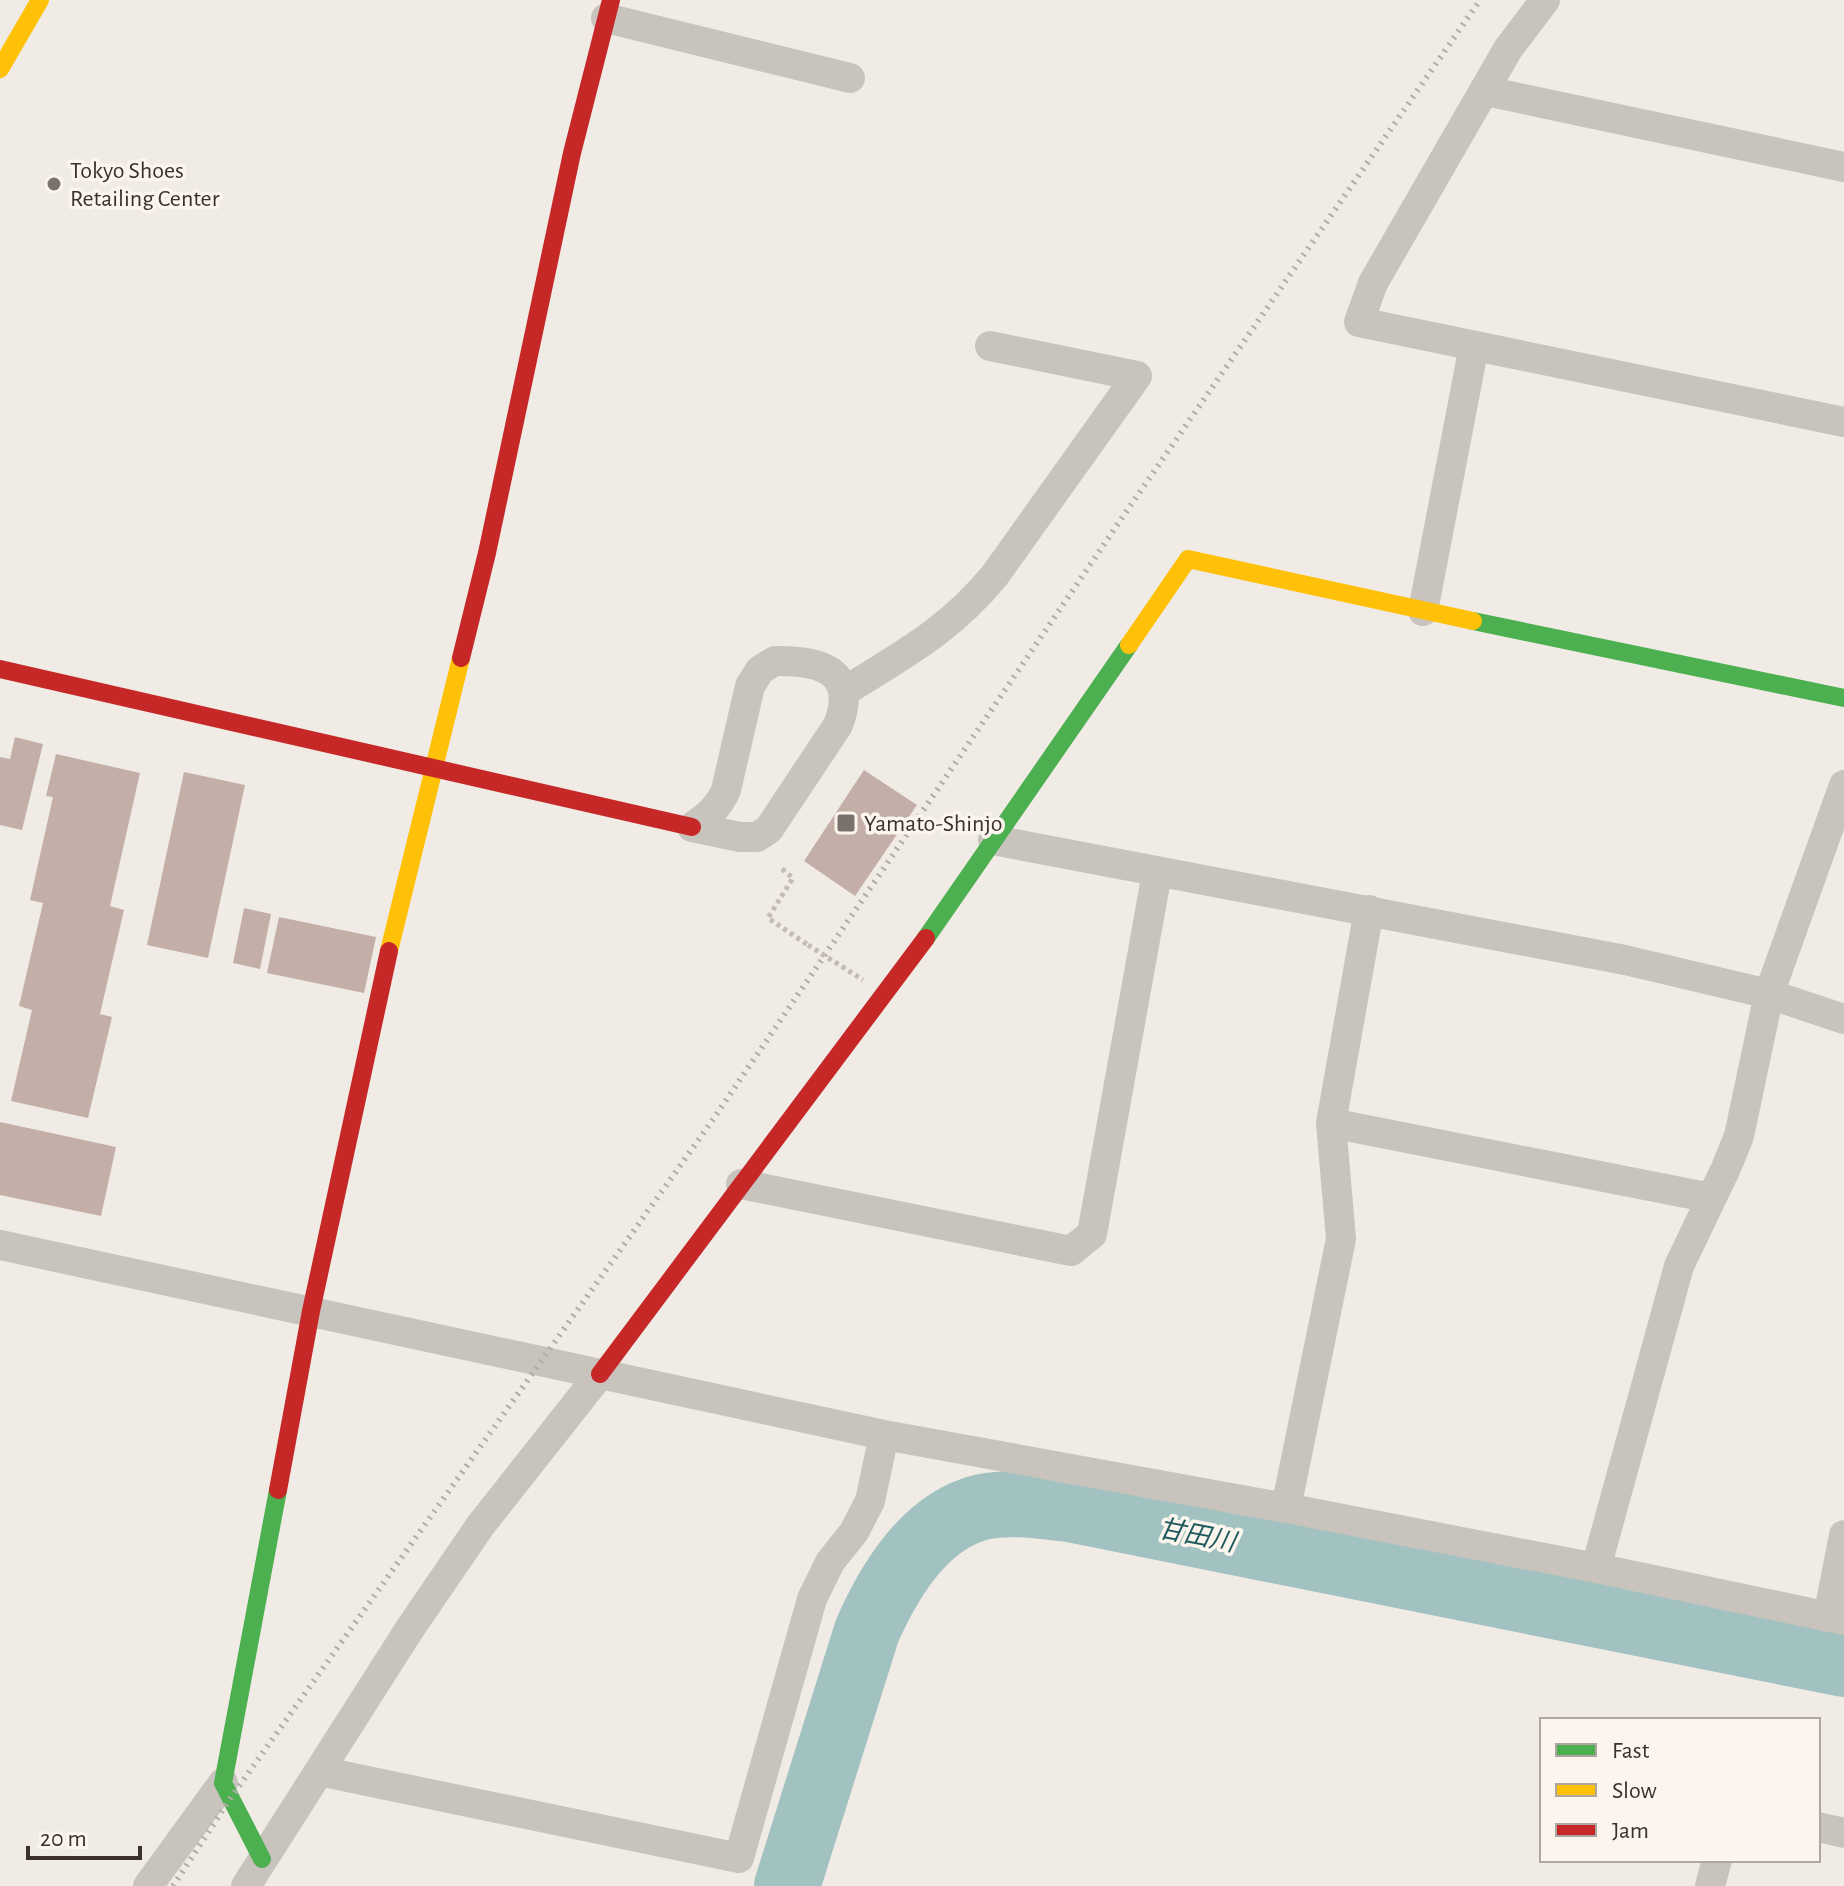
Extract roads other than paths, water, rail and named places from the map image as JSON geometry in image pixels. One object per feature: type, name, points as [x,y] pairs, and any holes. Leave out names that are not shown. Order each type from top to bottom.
[{"type":"main road","points":[[0,69],[40,0]]},
{"type":"main road","points":[[262,1859],[223,1783],[311,1311],[393,932],[487,553],[572,153],[608,9]]},
{"type":"main road","points":[[600,1374],[948,909],[1188,559],[1844,698]]},
{"type":"main road","points":[[0,669],[692,827]]},
{"type":"street","points":[[1545,0],[1508,49],[1373,283],[1359,322],[1844,422]]},
{"type":"street","points":[[608,9],[850,78]]},
{"type":"street","points":[[1486,91],[1844,167]]},
{"type":"street","points":[[845,691],[939,632],[970,605],[995,575],[1137,376],[990,346]]},
{"type":"street","points":[[1423,611],[1474,346]]},
{"type":"street","points":[[775,661],[801,661],[823,666],[838,679],[845,691],[845,708],[838,725],[769,829],[757,837],[740,837],[692,827],[711,814],[726,790],[750,686],[760,670],[775,661]]},
{"type":"street","points":[[1596,1568],[1664,1312],[1679,1266],[1739,1136],[1769,994],[1844,785]]},
{"type":"street","points":[[993,840],[1625,960],[1769,994],[1844,1019]]},
{"type":"street","points":[[741,1184],[1071,1251],[1092,1234],[1157,873]]},
{"type":"street","points":[[1286,1508],[1341,1239],[1331,1123],[1369,910]]},
{"type":"street","points":[[1331,1123],[1711,1198]]},
{"type":"street","points":[[0,1245],[884,1435],[1286,1508],[1596,1568],[1836,1619],[1844,1535]]},
{"type":"street","points":[[246,1886],[409,1630],[480,1526],[600,1374]]},
{"type":"street","points":[[319,1771],[739,1858],[812,1599],[830,1562],[854,1532],[870,1501],[884,1435]]},
{"type":"street","points":[[148,1886],[223,1783]]},
{"type":"street","points":[[1820,1827],[1844,1833]]},
{"type":"street","points":[[1710,1886],[1716,1862]]},
{"type":"waterway","name":"甘田川","points":[[787,1886],[867,1631],[886,1592],[926,1539],[962,1514],[982,1507],[1014,1504],[1069,1509],[1844,1664]]},
{"type":"railway","points":[[173,1886],[232,1796],[714,1118],[1126,512],[1480,0]]},
{"type":"place","name":"Tokyo Shoes Retailing Center","points":[[54,184]]},
{"type":"place","name":"Yamato-Shinjo","points":[[846,823]]}]
